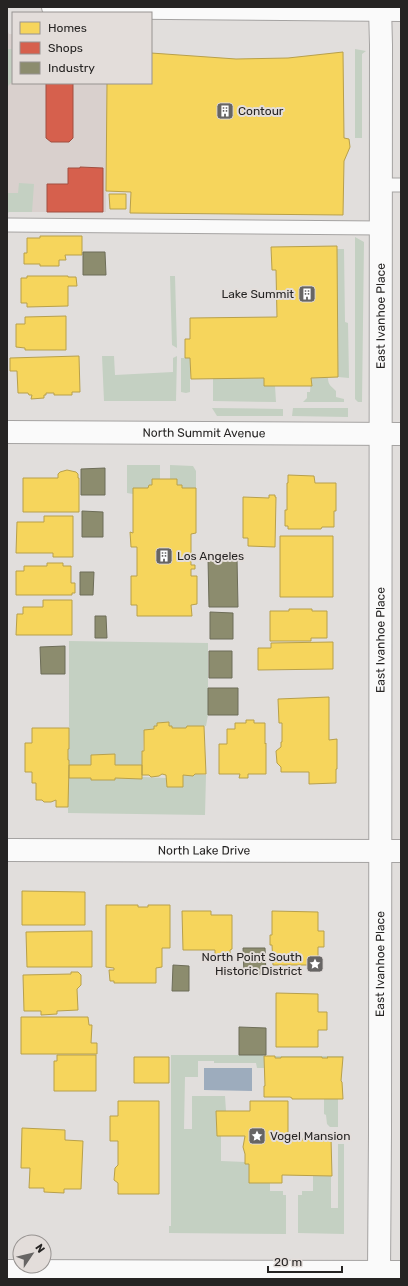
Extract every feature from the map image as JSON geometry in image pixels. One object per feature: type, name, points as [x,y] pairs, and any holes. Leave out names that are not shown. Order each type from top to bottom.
[{"type":"street","points":[[53,7],[387,9]]},
{"type":"street","name":"East Ivanhoe Place","points":[[379,1272],[380,1134],[391,851],[391,434],[381,228],[391,185],[387,9]]},
{"type":"street","name":"North Summit Avenue","points":[[7,432],[391,434]]},
{"type":"street","name":"North Lake Drive","points":[[7,850],[391,851]]},
{"type":"street","points":[[7,1271],[401,1272]]},
{"type":"lane","points":[[7,225],[381,228]]},
{"type":"shaded area","points":[[7,30],[9,34],[12,34],[12,84],[107,84],[106,212],[7,213]]},
{"type":"green space","points":[[7,49],[12,49],[12,82],[7,87]]},
{"type":"green space","points":[[355,49],[366,51],[362,54],[362,138],[355,138]]},
{"type":"green space","points":[[7,183],[8,193],[18,193],[19,183],[34,184],[32,212],[7,213]]},
{"type":"green space","points":[[355,237],[364,242],[362,402],[358,402],[355,399]]},
{"type":"green space","points":[[337,249],[344,249],[345,322],[348,323],[349,378],[338,377]]},
{"type":"green space","points":[[170,276],[175,276],[177,348],[172,345]]},
{"type":"green space","points":[[102,356],[114,356],[115,375],[173,372],[173,358],[177,356],[176,401],[104,401]]},
{"type":"green space","points":[[181,358],[190,358],[190,392],[186,393],[181,392]]},
{"type":"green space","points":[[213,378],[264,378],[264,386],[275,386],[276,402],[213,401]]},
{"type":"green space","points":[[311,378],[328,378],[329,384],[336,391],[336,397],[344,399],[344,402],[303,402],[307,398],[307,392],[310,392]]},
{"type":"green space","points":[[212,408],[283,409],[283,416],[217,416]]},
{"type":"green space","points":[[293,408],[348,408],[348,417],[292,416]]},
{"type":"green space","points":[[127,465],[160,465],[160,479],[152,479],[152,485],[149,485],[148,488],[133,488],[133,494],[127,493]]},
{"type":"green space","points":[[170,465],[193,466],[196,471],[196,488],[182,488],[177,485],[177,479],[170,479]]},
{"type":"green space","points":[[69,641],[208,643],[208,715],[206,726],[172,728],[172,726],[169,726],[169,722],[158,723],[157,726],[154,726],[154,729],[144,730],[142,765],[115,765],[115,754],[91,755],[91,765],[69,765]]},
{"type":"green space","points":[[195,774],[206,775],[205,815],[68,813],[69,778],[115,780],[115,778],[167,778],[167,787],[183,787],[183,775],[193,776]]},
{"type":"green space","points":[[171,1055],[264,1056],[264,1068],[257,1068],[256,1063],[214,1063],[214,1061],[198,1061],[198,1077],[185,1077],[184,1129],[192,1129],[192,1096],[225,1096],[226,1111],[216,1111],[217,1135],[221,1136],[221,1161],[245,1162],[245,1164],[249,1164],[249,1183],[270,1183],[270,1191],[283,1191],[283,1195],[286,1195],[286,1234],[169,1233],[169,1226],[171,1226]]},
{"type":"green space","points":[[275,1056],[344,1056],[344,1057],[275,1058]]},
{"type":"green space","points":[[324,1099],[338,1099],[338,1127],[330,1127],[327,1124],[326,1115],[324,1114]]},
{"type":"green space","points":[[338,1144],[344,1144],[344,1234],[298,1233],[298,1195],[302,1195],[302,1191],[313,1191],[313,1176],[331,1176],[331,1208],[338,1208]]},
{"type":"water","points":[[204,1068],[252,1068],[252,1091],[204,1090]]},
{"type":"building: Homes","name":"Contour","points":[[343,52],[344,138],[349,139],[350,147],[344,161],[343,215],[130,213],[131,192],[106,191],[107,84],[152,84],[152,53],[236,59],[288,58]]},
{"type":"building: Homes","points":[[109,194],[126,194],[126,209],[110,209]]},
{"type":"building: Homes","points":[[40,236],[82,236],[82,255],[65,255],[66,260],[59,260],[59,266],[24,264],[24,253],[27,253],[27,238],[40,238]]},
{"type":"building: Homes","name":"Lake Summit","points":[[337,246],[338,377],[311,378],[312,386],[264,386],[264,378],[191,379],[190,358],[185,358],[185,339],[190,339],[190,318],[277,317],[276,270],[272,270],[271,247]]},
{"type":"building: Homes","points":[[27,276],[76,277],[77,286],[68,286],[68,306],[27,307],[27,303],[21,303],[21,278],[27,278]]},
{"type":"building: Homes","points":[[66,316],[66,350],[25,350],[25,348],[16,347],[16,324],[25,324],[25,317]]},
{"type":"building: Homes","points":[[79,356],[80,392],[72,392],[72,395],[54,395],[54,393],[46,393],[44,398],[31,399],[32,395],[29,395],[28,393],[18,393],[17,371],[10,371],[10,358]]},
{"type":"building: Homes","points":[[67,470],[78,474],[79,512],[23,512],[23,478],[58,478],[58,474],[60,472]]},
{"type":"building: Homes","points":[[288,475],[314,476],[315,483],[336,483],[336,511],[334,511],[334,527],[322,527],[321,529],[288,529],[288,526],[285,526]]},
{"type":"building: Homes","name":"Los Angeles","points":[[152,479],[177,479],[177,485],[182,485],[182,488],[196,488],[196,533],[191,534],[191,565],[195,565],[195,569],[191,569],[191,576],[197,576],[197,604],[191,605],[192,616],[137,616],[137,605],[131,605],[131,576],[137,576],[137,547],[131,547],[130,532],[133,533],[133,488],[148,488],[149,485],[152,485]]},
{"type":"building: Homes","points":[[269,495],[275,495],[276,497],[275,547],[248,546],[248,538],[243,538],[243,497],[269,498]]},
{"type":"building: Homes","points":[[44,516],[73,516],[73,557],[53,557],[53,553],[16,553],[17,522],[44,522]]},
{"type":"building: Homes","points":[[280,536],[333,536],[333,597],[280,597]]},
{"type":"building: Homes","points":[[47,563],[63,563],[63,566],[71,566],[71,583],[75,583],[75,593],[72,593],[72,595],[16,595],[16,571],[24,571],[24,566],[47,566]]},
{"type":"building: Homes","points":[[43,600],[72,600],[72,635],[16,635],[17,614],[23,614],[23,607],[43,607]]},
{"type":"building: Homes","points":[[289,609],[312,609],[312,611],[327,611],[327,638],[311,638],[311,641],[270,641],[270,611],[289,611]]},
{"type":"building: Homes","points":[[333,642],[333,669],[258,670],[258,648],[271,648],[271,643]]},
{"type":"building: Homes","points":[[329,697],[329,740],[337,739],[336,783],[309,784],[309,772],[281,772],[281,767],[277,763],[276,751],[281,747],[282,742],[282,723],[279,723],[278,699]]},
{"type":"building: Homes","points":[[246,720],[254,720],[254,723],[265,723],[266,774],[248,774],[248,778],[239,778],[240,774],[219,774],[219,744],[227,744],[227,729],[235,729],[235,723],[246,723]]},
{"type":"building: Homes","points":[[169,722],[169,726],[172,726],[172,728],[204,726],[206,774],[195,774],[193,776],[183,775],[183,787],[167,787],[166,775],[162,774],[151,777],[149,775],[142,775],[144,730],[154,729],[154,726],[157,726],[157,723]]},
{"type":"building: Homes","points":[[32,728],[69,728],[68,807],[56,807],[56,800],[44,802],[42,800],[36,800],[36,783],[32,783],[32,772],[25,772],[25,743],[32,743]]},
{"type":"building: Homes","points":[[115,754],[115,765],[142,765],[142,779],[115,778],[115,780],[91,780],[91,778],[69,778],[69,765],[91,765],[91,755]]},
{"type":"building: Homes","points":[[22,891],[85,892],[85,925],[22,925]]},
{"type":"building: Homes","points":[[106,905],[138,905],[138,907],[148,907],[148,905],[170,905],[170,948],[162,948],[162,967],[156,968],[156,983],[114,983],[114,981],[110,981],[109,970],[114,970],[114,968],[106,967]]},
{"type":"building: Homes","points":[[182,911],[211,911],[211,915],[232,915],[232,949],[230,950],[230,959],[215,959],[215,950],[183,950]]},
{"type":"building: Homes","points":[[272,911],[318,912],[318,931],[324,931],[324,947],[318,947],[318,965],[273,965],[272,945],[270,945],[270,935],[272,935]]},
{"type":"building: Homes","points":[[92,931],[92,967],[27,967],[26,932]]},
{"type":"building: Homes","points":[[71,972],[78,972],[81,975],[81,985],[77,989],[78,1010],[57,1011],[57,1014],[41,1015],[41,1011],[24,1011],[23,975],[71,974]]},
{"type":"building: Homes","points":[[276,993],[318,994],[318,1012],[327,1012],[327,1030],[318,1030],[318,1047],[276,1047]]},
{"type":"building: Homes","points":[[21,1017],[88,1017],[89,1025],[92,1025],[91,1043],[97,1043],[97,1054],[21,1054]]},
{"type":"building: Homes","points":[[57,1055],[96,1055],[96,1091],[54,1091],[54,1061],[57,1061]]},
{"type":"building: Homes","points":[[264,1056],[275,1056],[275,1058],[343,1057],[341,1081],[343,1099],[292,1099],[290,1097],[264,1097]]},
{"type":"building: Homes","points":[[134,1057],[169,1057],[169,1083],[134,1083]]},
{"type":"building: Homes","points":[[118,1101],[159,1101],[159,1194],[118,1194],[118,1183],[114,1180],[115,1168],[118,1165],[118,1141],[110,1141],[110,1116],[118,1116]]},
{"type":"building: Homes","points":[[250,1101],[288,1101],[288,1140],[304,1140],[303,1138],[331,1138],[332,1176],[282,1175],[282,1183],[249,1183],[249,1164],[245,1164],[243,1147],[245,1136],[217,1136],[216,1111],[250,1111]]},
{"type":"building: Homes","points":[[22,1128],[65,1130],[65,1140],[83,1141],[81,1189],[64,1189],[64,1193],[44,1192],[44,1188],[29,1188],[30,1168],[21,1168]]},
{"type":"building: Shops","points":[[46,84],[73,84],[73,138],[69,142],[51,142],[46,138]]},
{"type":"building: Shops","points":[[68,168],[103,168],[103,212],[47,212],[47,184],[68,184]]},
{"type":"building: Industry","points":[[83,252],[105,252],[106,275],[83,275]]},
{"type":"building: Industry","points":[[105,468],[105,495],[81,495],[81,469]]},
{"type":"building: Industry","points":[[82,511],[103,512],[103,537],[82,537]]},
{"type":"building: Industry","points":[[208,558],[237,558],[238,607],[209,607]]},
{"type":"building: Industry","points":[[80,572],[94,572],[93,595],[80,595]]},
{"type":"building: Industry","points":[[210,612],[233,613],[233,639],[210,639]]},
{"type":"building: Industry","points":[[95,616],[106,616],[107,638],[95,638]]},
{"type":"building: Industry","points":[[65,646],[65,674],[41,674],[40,647]]},
{"type":"building: Industry","points":[[209,651],[232,651],[232,678],[209,678]]},
{"type":"building: Industry","points":[[208,688],[238,688],[238,715],[208,715]]},
{"type":"building: Industry","points":[[243,948],[265,948],[266,974],[244,974]]},
{"type":"building: Industry","points":[[173,965],[189,966],[189,991],[172,991]]},
{"type":"building: Industry","points":[[239,1027],[266,1028],[266,1055],[239,1055]]},
{"type":"place","name":"Contour","points":[[225,111]]},
{"type":"place","name":"Lake Summit","points":[[307,294]]},
{"type":"place","name":"Los Angeles","points":[[164,556]]},
{"type":"place","name":"North Point South Historic District","points":[[315,964]]},
{"type":"place","name":"Vogel Mansion","points":[[257,1136]]}]
